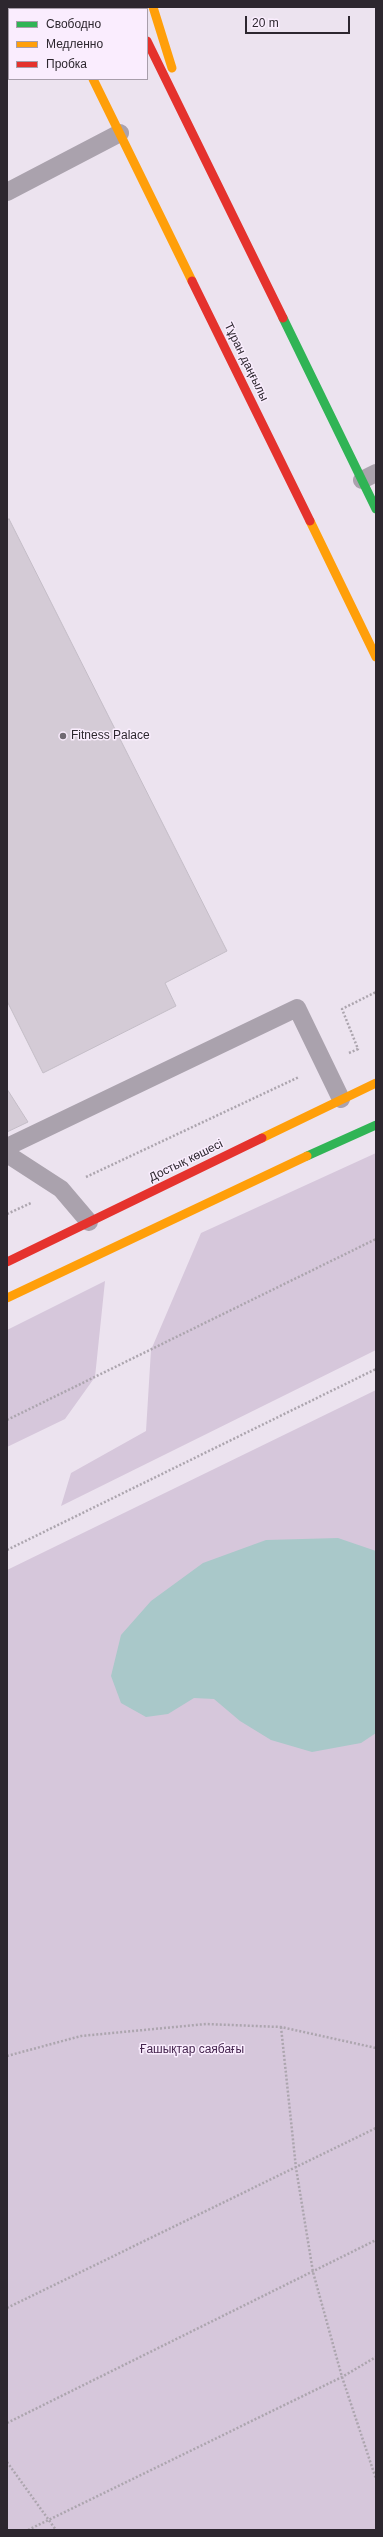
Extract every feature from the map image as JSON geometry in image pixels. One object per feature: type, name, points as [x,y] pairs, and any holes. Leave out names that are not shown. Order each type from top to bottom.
[{"type":"main road","points":[[153,7],[192,132]]},
{"type":"main road","points":[[148,43],[192,132],[369,476],[376,509]]},
{"type":"main road","name":"Тұран даңғылы","points":[[94,80],[376,657]]},
{"type":"main road","name":"Достық көшесі","points":[[7,1262],[376,1083]]},
{"type":"main road","points":[[7,1298],[177,1216],[376,1125]]},
{"type":"lane","points":[[7,192],[120,133]]},
{"type":"lane","points":[[7,1148],[297,1008],[341,1099]]},
{"type":"lane","points":[[7,1154],[61,1189],[90,1222]]},
{"type":"path","points":[[7,1214],[358,1049],[342,1009],[376,992]]},
{"type":"path","points":[[7,1420],[376,1239]]},
{"type":"path","points":[[7,1550],[376,1369]]},
{"type":"path","points":[[7,2056],[81,2036],[206,2024],[281,2027],[376,2048]]},
{"type":"path","points":[[281,2027],[296,2168],[313,2272],[342,2377],[376,2479]]},
{"type":"path","points":[[7,2308],[376,2128]]},
{"type":"path","points":[[7,2422],[376,2240]]},
{"type":"path","points":[[28,2530],[342,2377],[376,2357]]},
{"type":"path","points":[[7,2462],[56,2530]]},
{"type":"green space","points":[[376,1153],[376,1350],[61,1506],[71,1473],[146,1431],[151,1350],[201,1233]]},
{"type":"green space","points":[[105,1281],[95,1377],[65,1419],[7,1447],[7,1330]]},
{"type":"green space","name":"Ғашықтар саябағы","points":[[376,1390],[376,2530],[7,2530],[7,1570]]},
{"type":"shaded area","points":[[338,1538],[376,1551],[376,1733],[361,1743],[312,1752],[271,1740],[240,1721],[214,1699],[194,1698],[168,1714],[146,1717],[121,1703],[111,1676],[121,1635],[151,1601],[203,1563],[266,1540]]},
{"type":"building","name":"Fitness Palace","points":[[9,519],[227,951],[165,983],[176,1006],[43,1073],[7,1001],[7,520]]},
{"type":"building","points":[[7,1089],[28,1122],[7,1132]]},
{"type":"traffic: fast","points":[[283,318],[376,509]]},
{"type":"traffic: fast","points":[[307,1156],[376,1125]]},
{"type":"traffic: slow","points":[[153,7],[172,68]]},
{"type":"traffic: slow","points":[[93,80],[192,281]]},
{"type":"traffic: slow","points":[[310,521],[376,657]]},
{"type":"traffic: slow","points":[[262,1138],[376,1083]]},
{"type":"traffic: slow","points":[[7,1298],[307,1156]]},
{"type":"traffic: jam","points":[[148,43],[283,318]]},
{"type":"traffic: jam","points":[[192,281],[310,521]]},
{"type":"traffic: jam","points":[[7,1262],[262,1138]]},
{"type":"place","name":"Fitness Palace","points":[[63,736]]}]
